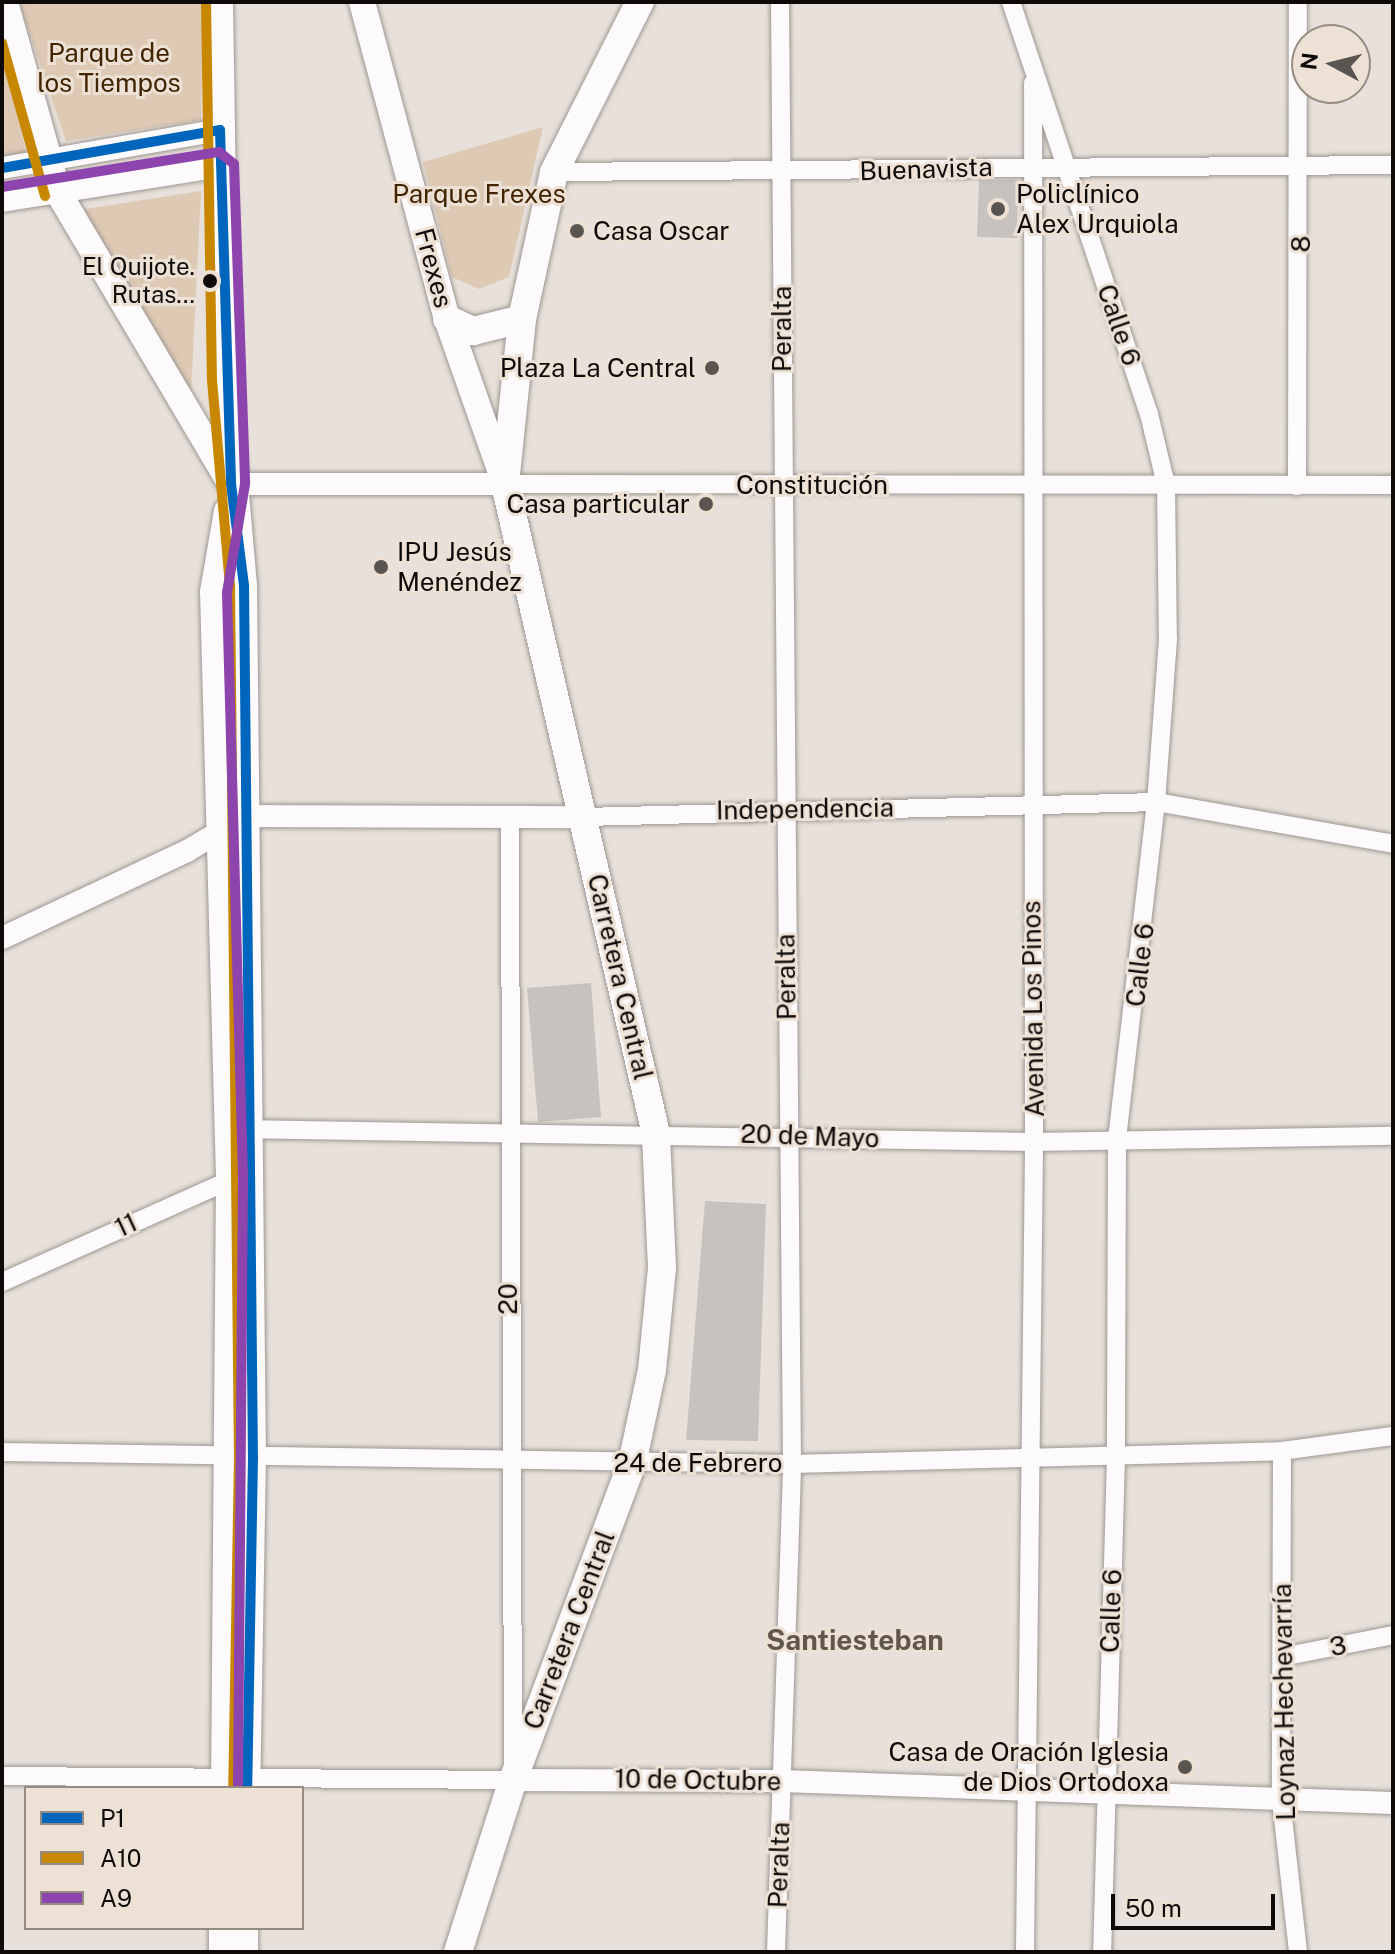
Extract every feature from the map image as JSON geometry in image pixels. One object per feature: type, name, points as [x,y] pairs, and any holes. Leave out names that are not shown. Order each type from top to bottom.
[{"type":"main road","points":[[5,2],[58,192],[231,484],[213,592],[218,832],[239,1129]]},
{"type":"main road","points":[[220,2],[220,166],[231,484],[244,586],[246,816],[239,1129],[242,1456],[236,1783]]},
{"type":"main road","name":"Frexes","points":[[362,2],[447,319],[505,484]]},
{"type":"main road","name":"Carretera Central","points":[[458,1952],[513,1780],[632,1464],[652,1370],[662,1268],[656,1134],[505,484],[522,319],[554,172],[638,3]]},
{"type":"main road","points":[[447,319],[473,331],[522,319]]},
{"type":"main road","points":[[222,1930],[222,1952]]},
{"type":"main road","points":[[245,1930],[245,1952]]},
{"type":"street","name":"Peralta","points":[[776,1952],[792,1464],[784,807],[780,2]]},
{"type":"street","name":"Calle 6","points":[[1011,2],[1149,414],[1166,485],[1168,639],[1156,802],[1117,1141],[1116,1457],[1102,1952]]},
{"type":"street","name":"8","points":[[1297,486],[1302,162],[1298,2]]},
{"type":"street","name":"Avenida Los Pinos","points":[[1025,1952],[1034,1142],[1031,807],[1033,65]]},
{"type":"street","points":[[2,168],[220,130]]},
{"type":"street","name":"Buenavista","points":[[554,172],[782,173],[1302,162],[1393,165]]},
{"type":"street","points":[[2,201],[220,166]]},
{"type":"street","name":"Constitución","points":[[231,484],[1393,485]]},
{"type":"street","name":"Independencia","points":[[2,938],[246,816],[584,817],[784,807],[1031,807],[1156,802],[1393,844]]},
{"type":"street","name":"20","points":[[510,817],[508,1461],[513,1780]]},
{"type":"street","name":"20 de Mayo","points":[[239,1129],[509,1137],[656,1134],[1034,1142],[1393,1136]]},
{"type":"street","name":"11","points":[[2,1282],[240,1176]]},
{"type":"street","name":"24 de Febrero","points":[[2,1452],[632,1464],[792,1464],[1282,1451],[1393,1436]]},
{"type":"street","name":"Loynaz Hechevarría","points":[[1282,1451],[1281,1800],[1298,1952]]},
{"type":"street","name":"3","points":[[1282,1657],[1393,1635]]},
{"type":"street","name":"10 de Octubre","points":[[2,1776],[236,1783],[782,1781],[1393,1803]]},
{"type":"green space","name":"Parque de los Tiempos","points":[[19,2],[204,2],[201,120],[66,141]]},
{"type":"green space","points":[[2,54],[27,155],[2,159]]},
{"type":"green space","name":"Parque Frexes","points":[[543,127],[509,277],[479,289],[452,277],[423,162]]},
{"type":"green space","points":[[201,191],[191,393],[79,210]]},
{"type":"building","name":"Policlínico Alex Urquiola","points":[[979,180],[1018,180],[1017,238],[977,237]]},
{"type":"building","points":[[591,983],[601,1117],[538,1122],[527,988]]},
{"type":"building","points":[[705,1201],[766,1204],[758,1441],[686,1440]]},
{"type":"transit line","name":"A10","points":[[206,2],[212,380],[230,587],[239,1457],[233,1786]]},
{"type":"transit line","name":"A10","points":[[2,43],[45,196]]},
{"type":"transit line","name":"P1","points":[[2,168],[220,130],[231,484],[244,586],[253,1457],[247,1786]]},
{"type":"transit line","name":"A9","points":[[2,187],[219,152],[234,164],[245,484],[227,593],[243,1178],[238,1786]]},
{"type":"place","name":"Policlínico Alex Urquiola","points":[[998,209]]},
{"type":"place","name":"Casa Oscar","points":[[577,231]]},
{"type":"place","name":"El Quijote. Rutas...","points":[[210,281]]},
{"type":"place","name":"Plaza La Central","points":[[712,368]]},
{"type":"place","name":"Casa particular","points":[[706,504]]},
{"type":"place","name":"IPU Jesús Menéndez","points":[[381,567]]},
{"type":"place","name":"Casa de Oración Iglesia de Dios Ortodoxa","points":[[1185,1767]]},
{"type":"district","name":"Santiesteban","points":[[855,1640]]}]
